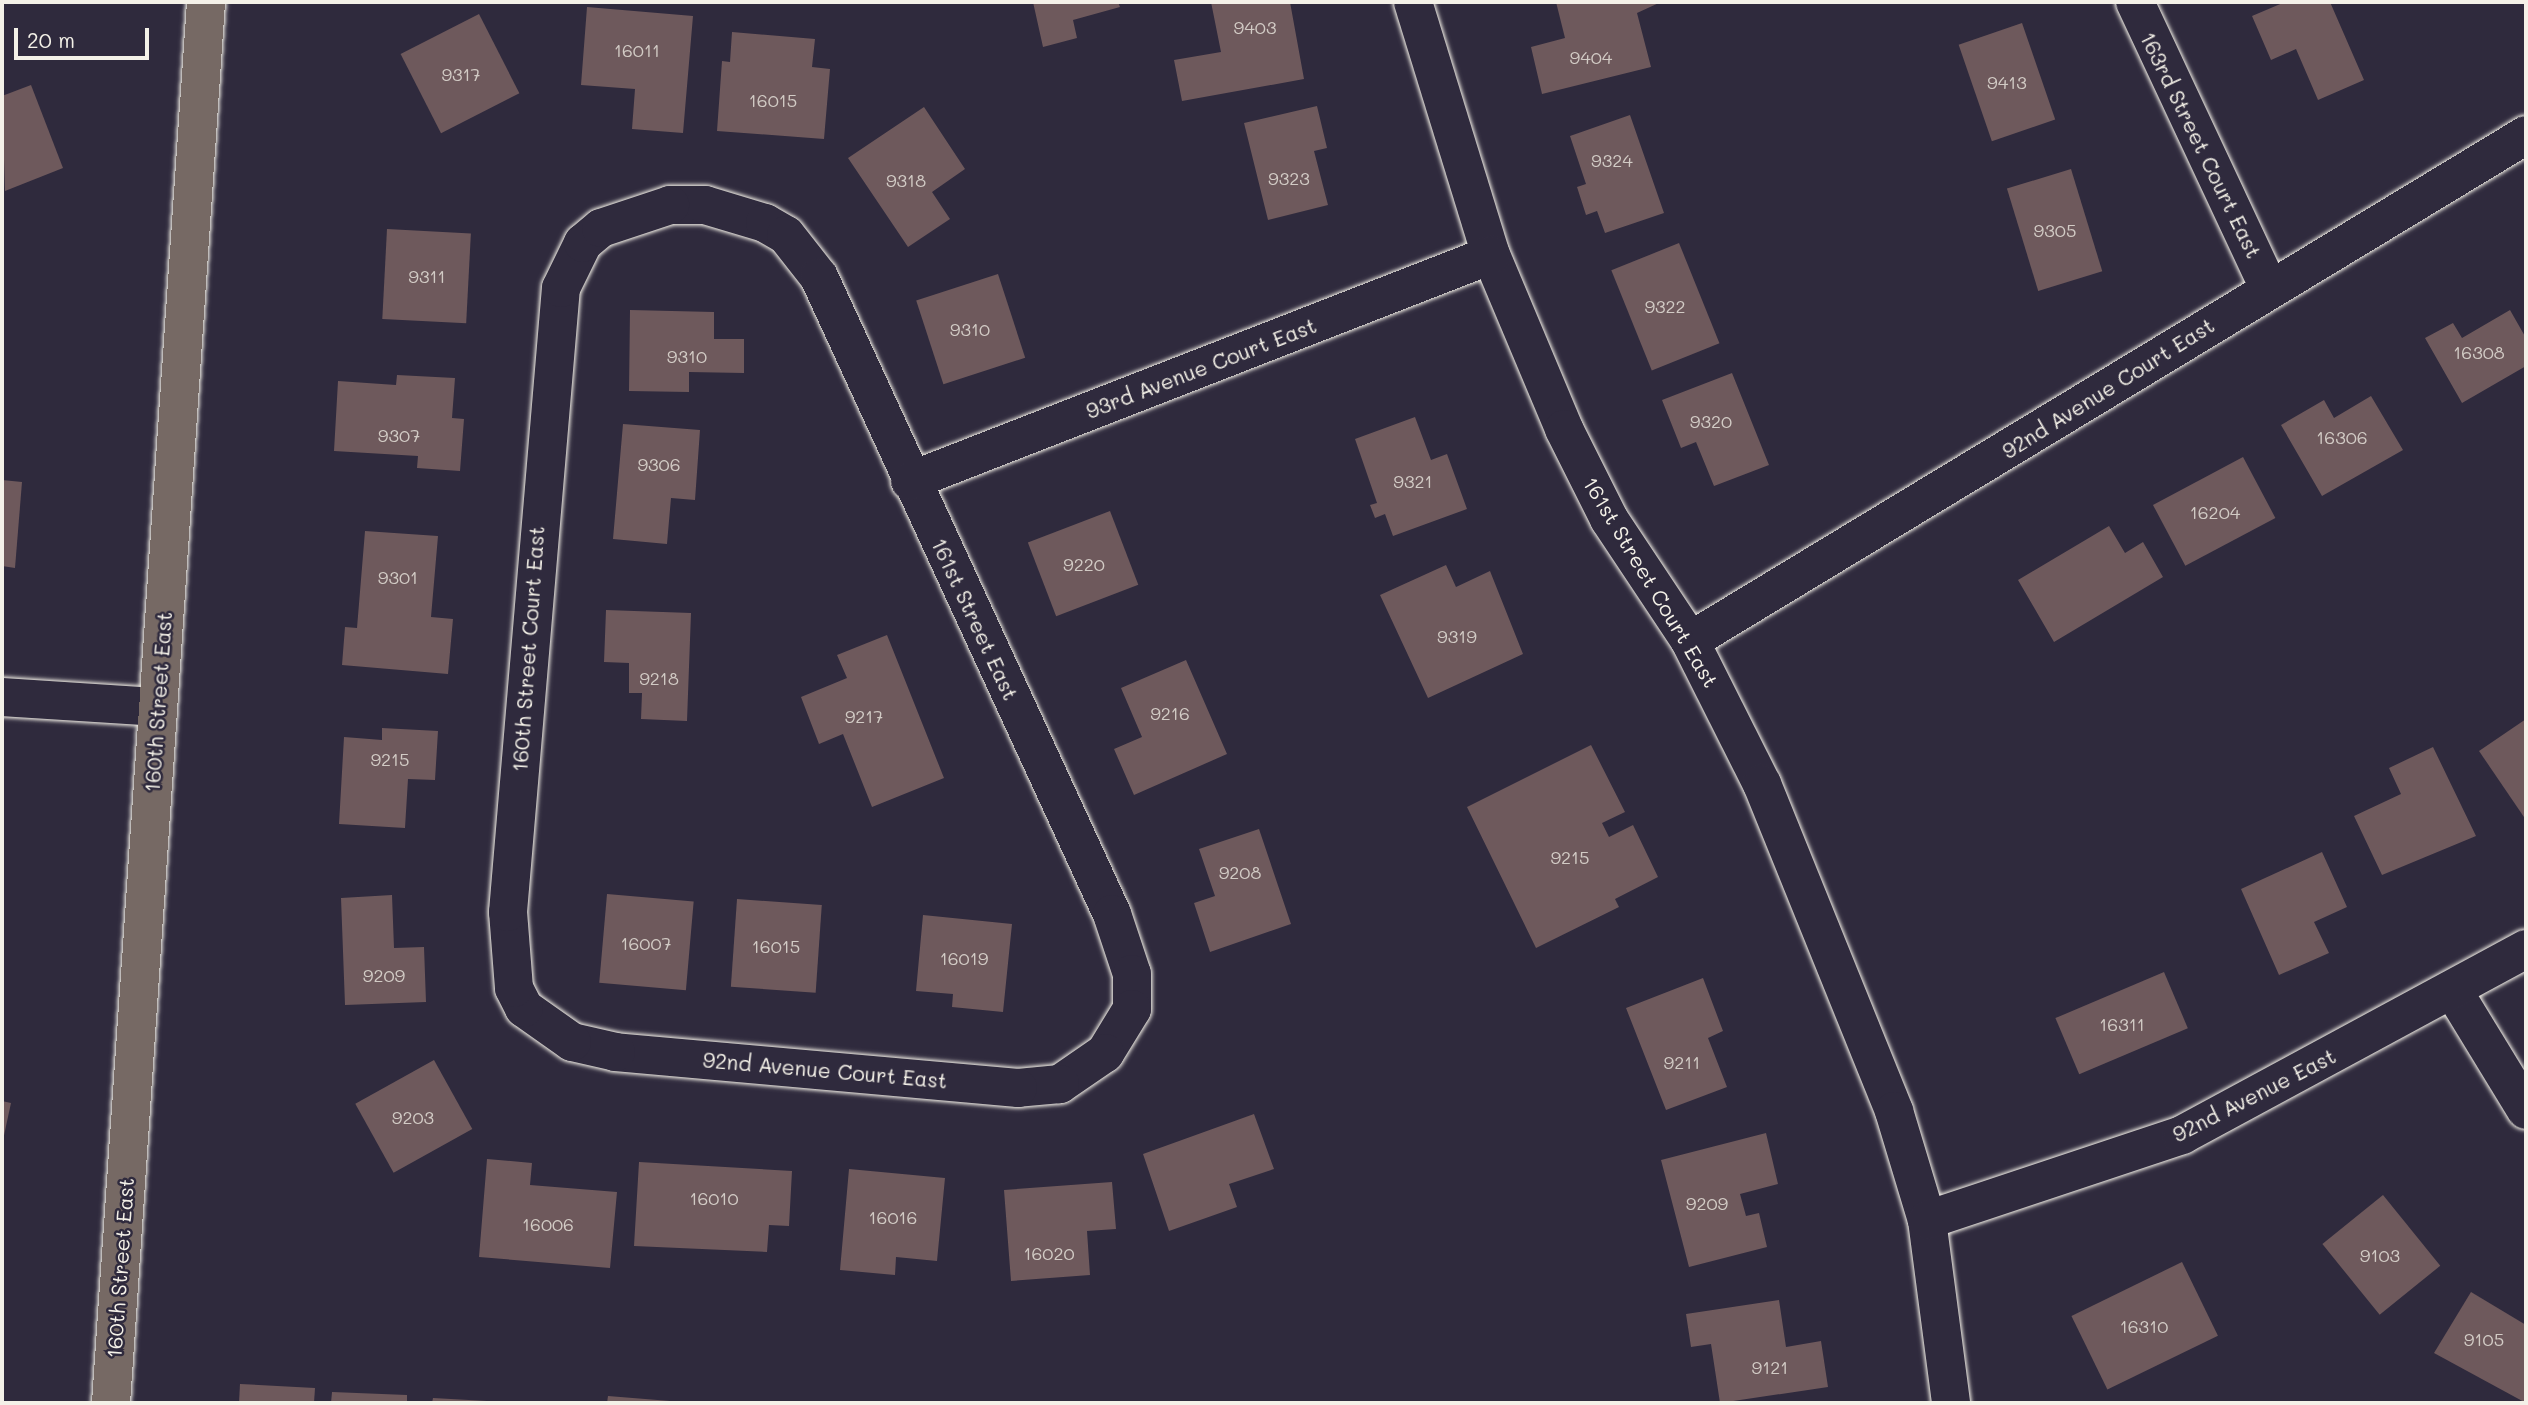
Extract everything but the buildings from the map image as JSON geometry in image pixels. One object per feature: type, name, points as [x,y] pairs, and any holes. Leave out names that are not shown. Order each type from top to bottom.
[{"type":"main road","name":"160th Street East","points":[[111,1403],[156,707],[206,2]]},
{"type":"street","name":"161st Street Court East","points":[[1413,2],[1491,255],[1609,519],[1690,641],[1762,784],[1894,1111],[1927,1220],[1951,1403]]},
{"type":"street","name":"163rd Street Court East","points":[[2135,2],[2269,288]]},
{"type":"street","name":"92nd Avenue Court East","points":[[1690,641],[2269,288],[2526,135]]},
{"type":"street","name":"160th Street Court East","points":[[524,1008],[514,988],[508,912],[561,288],[583,243],[632,214],[705,205],[765,223]]},
{"type":"street","name":"161st Street East","points":[[765,223],[786,235],[819,277],[910,481],[1112,914],[1132,974],[1132,1009],[1117,1034]]},
{"type":"street","name":"93rd Avenue Court East","points":[[910,481],[1491,255]]},
{"type":"street","points":[[2,697],[156,707]]},
{"type":"street","name":"92nd Avenue East","points":[[1927,1220],[2182,1135],[2454,992],[2526,949]]},
{"type":"street","points":[[2454,992],[2526,1110]]},
{"type":"street","name":"92nd Avenue Court East","points":[[524,1008],[572,1042],[616,1052],[1017,1088],[1060,1084],[1091,1068],[1117,1034]]}]
